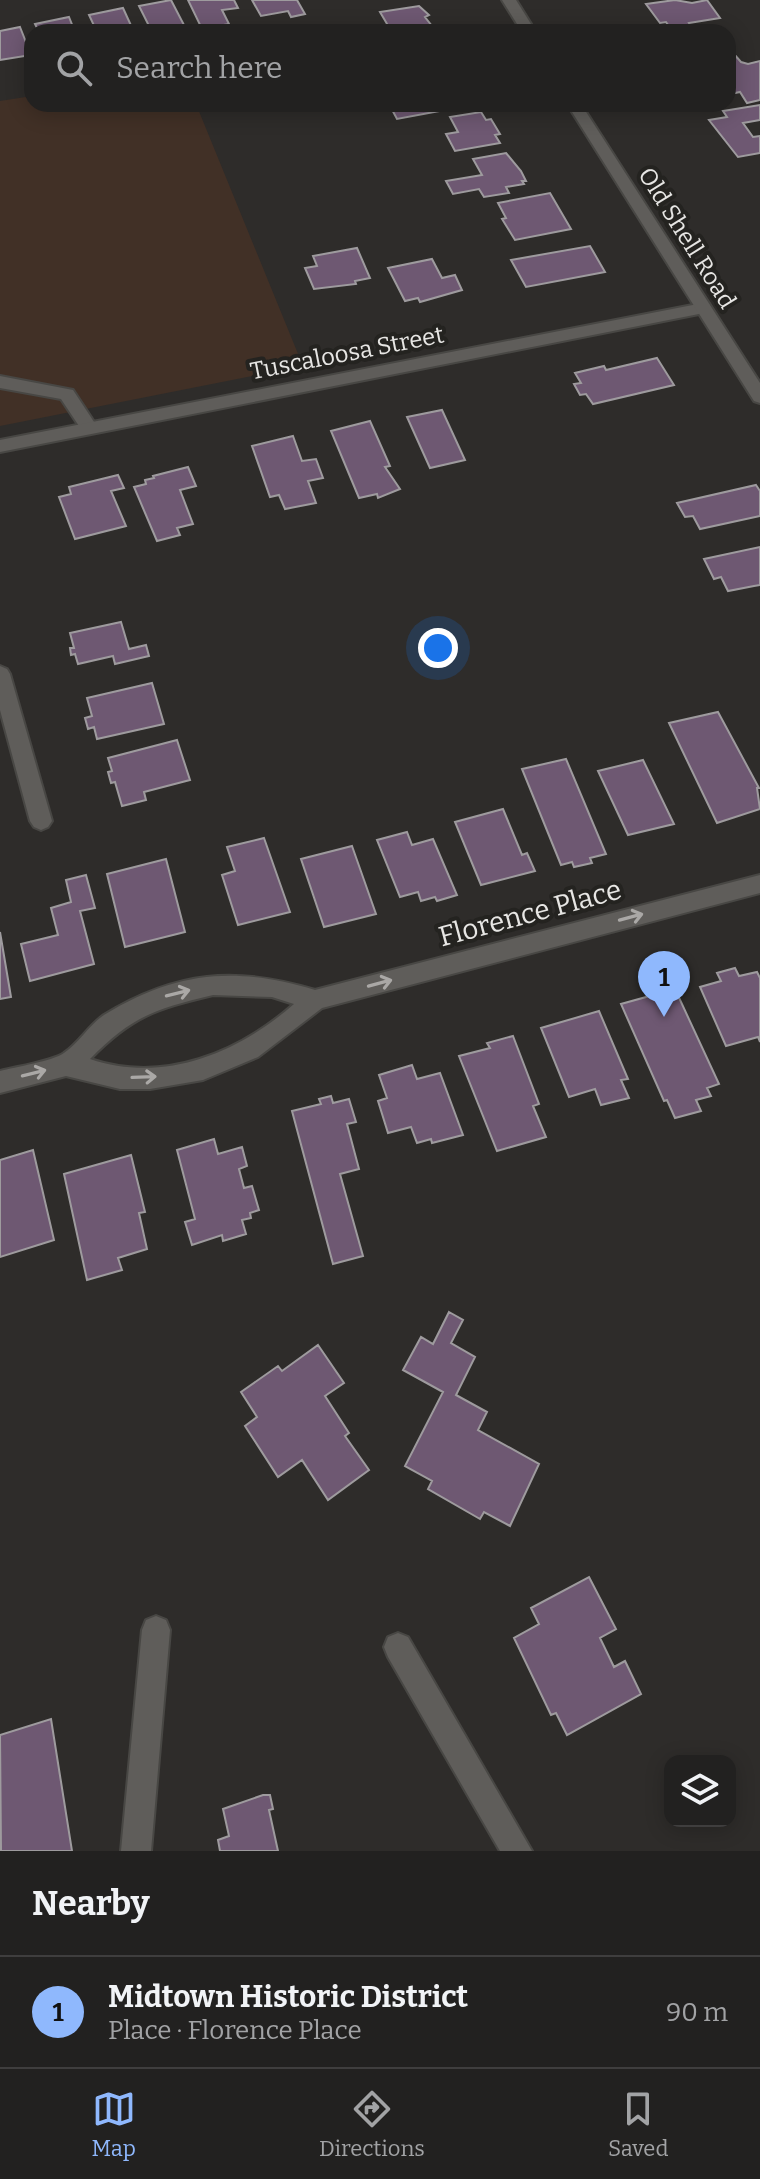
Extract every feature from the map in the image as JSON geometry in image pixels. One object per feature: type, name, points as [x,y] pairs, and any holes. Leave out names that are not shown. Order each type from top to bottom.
[{"type":"street","points":[[509,0],[524,24]]},
{"type":"street","name":"Old Shell Road","points":[[579,112],[760,397]]},
{"type":"street","name":"Tuscaloosa Street","points":[[0,446],[703,308]]},
{"type":"street","points":[[0,382],[67,394],[89,428]]},
{"type":"street","points":[[0,674],[41,821]]},
{"type":"street","name":"Florence Place","points":[[0,1082],[68,1065],[118,1078],[171,1076],[231,1062],[278,1034],[315,1000],[760,884]]},
{"type":"street","points":[[68,1065],[109,1024],[155,999],[213,985],[272,987],[315,1000]]},
{"type":"street","points":[[136,1851],[156,1630]]},
{"type":"street","points":[[398,1647],[517,1851]]},
{"type":"shaded area","points":[[24,97],[24,112],[199,112],[303,366],[0,426],[0,101]]},
{"type":"building","points":[[171,0],[183,24],[148,24],[139,6]]},
{"type":"building","points":[[188,0],[234,0],[238,8],[222,10],[229,24],[200,24]]},
{"type":"building","points":[[252,0],[297,0],[305,14],[291,17],[288,11],[261,16]]},
{"type":"building","points":[[707,0],[720,18],[690,24],[660,23],[646,4]]},
{"type":"building","points":[[419,6],[429,15],[425,17],[430,24],[387,24],[380,12]]},
{"type":"building","points":[[123,8],[130,24],[93,24],[89,15]]},
{"type":"building","points":[[69,17],[72,24],[35,24]]},
{"type":"building","points":[[20,27],[24,37],[24,56],[0,60],[0,31]]},
{"type":"building","points":[[736,56],[748,64],[760,61],[760,100],[747,103],[740,92],[736,93]]},
{"type":"building","points":[[760,105],[760,120],[743,123],[753,137],[760,136],[760,153],[738,157],[709,120],[727,117],[724,112],[736,112],[736,109]]},
{"type":"building","points":[[393,112],[434,112],[397,119]]},
{"type":"building","points":[[481,112],[486,120],[491,119],[500,134],[495,135],[500,143],[455,151],[446,134],[458,132],[450,117]]},
{"type":"building","points":[[506,153],[521,171],[526,181],[522,181],[524,184],[506,187],[509,193],[484,197],[479,189],[453,194],[446,181],[482,175],[473,159]]},
{"type":"building","points":[[550,193],[571,229],[515,240],[502,219],[506,218],[498,203]]},
{"type":"building","points":[[590,246],[605,272],[526,287],[511,260]]},
{"type":"building","points":[[357,248],[370,278],[355,281],[356,284],[314,289],[305,268],[317,266],[313,256]]},
{"type":"building","points":[[432,259],[442,278],[455,275],[462,290],[420,302],[418,298],[405,301],[388,268]]},
{"type":"building","points":[[657,358],[674,385],[593,404],[586,394],[580,395],[574,384],[581,383],[575,373],[604,366],[606,370]]},
{"type":"building","points":[[442,410],[465,460],[430,468],[407,417]]},
{"type":"building","points":[[370,421],[390,466],[385,467],[400,489],[378,498],[377,494],[359,498],[331,431]]},
{"type":"building","points":[[293,436],[302,461],[316,459],[323,478],[308,481],[316,503],[285,509],[279,495],[270,497],[252,446]]},
{"type":"building","points":[[188,467],[196,486],[180,490],[193,524],[177,528],[180,535],[157,541],[134,487],[146,484],[145,480],[153,476]]},
{"type":"building","points":[[118,475],[124,488],[111,491],[126,526],[75,539],[59,497],[71,494],[69,487]]},
{"type":"building","points":[[756,485],[760,491],[760,516],[700,529],[693,516],[685,517],[677,503]]},
{"type":"building","points":[[760,547],[760,585],[728,591],[721,577],[714,579],[704,559]]},
{"type":"building","points":[[121,622],[129,649],[146,645],[149,656],[115,664],[113,656],[78,664],[75,654],[71,655],[70,648],[74,648],[70,633]]},
{"type":"building","points":[[152,683],[164,724],[97,739],[94,727],[88,729],[85,718],[92,716],[87,698]]},
{"type":"building","points":[[718,712],[759,788],[760,809],[717,823],[669,723]]},
{"type":"building","points":[[177,740],[190,780],[144,792],[146,800],[122,806],[115,782],[111,783],[108,772],[112,771],[108,758]]},
{"type":"building","points":[[566,759],[606,854],[590,858],[592,863],[574,867],[572,862],[561,865],[522,769]]},
{"type":"building","points":[[643,760],[674,824],[628,835],[598,771]]},
{"type":"building","points":[[503,809],[522,855],[527,853],[535,871],[481,885],[455,822]]},
{"type":"building","points":[[407,832],[412,845],[433,839],[457,895],[437,901],[435,897],[421,901],[418,892],[400,897],[377,840]]},
{"type":"building","points":[[264,838],[290,912],[238,925],[222,875],[235,871],[227,847]]},
{"type":"building","points":[[352,846],[376,914],[324,927],[301,859]]},
{"type":"building","points":[[166,859],[185,932],[125,947],[107,874]]},
{"type":"building","points":[[86,875],[95,908],[80,911],[94,964],[30,981],[21,944],[58,935],[51,908],[71,902],[66,880]]},
{"type":"building","points":[[0,932],[11,997],[0,999]]},
{"type":"building","points":[[735,968],[739,976],[757,972],[760,978],[760,1042],[758,1037],[726,1046],[700,987],[721,981],[717,973]]},
{"type":"building","points":[[675,989],[719,1084],[707,1088],[711,1096],[696,1100],[701,1111],[675,1118],[667,1100],[664,1101],[621,1004]]},
{"type":"building","points":[[599,1011],[628,1079],[621,1080],[629,1098],[601,1105],[595,1089],[569,1097],[541,1028]]},
{"type":"building","points":[[513,1036],[539,1104],[533,1106],[546,1137],[497,1151],[459,1056],[490,1048],[487,1043]]},
{"type":"building","points":[[412,1065],[417,1079],[440,1073],[463,1135],[432,1143],[431,1139],[417,1143],[411,1127],[388,1133],[378,1101],[387,1098],[379,1075]]},
{"type":"building","points":[[331,1096],[333,1103],[349,1099],[356,1122],[347,1124],[359,1169],[340,1174],[363,1256],[333,1264],[292,1111],[321,1104],[319,1099]]},
{"type":"building","points":[[214,1139],[218,1154],[242,1147],[247,1166],[239,1169],[244,1188],[252,1186],[259,1210],[250,1213],[251,1218],[242,1220],[246,1234],[223,1241],[222,1235],[192,1245],[185,1222],[195,1219],[177,1150]]},
{"type":"building","points":[[33,1150],[54,1240],[0,1257],[0,1160]]},
{"type":"building","points":[[131,1155],[145,1212],[139,1213],[147,1249],[118,1258],[122,1270],[87,1280],[64,1174]]},
{"type":"building","points":[[449,1312],[463,1320],[451,1343],[475,1357],[456,1395],[487,1412],[478,1430],[539,1464],[510,1526],[484,1512],[480,1519],[428,1489],[432,1481],[405,1466],[443,1392],[403,1370],[421,1337],[433,1344]]},
{"type":"building","points":[[318,1345],[344,1383],[325,1396],[349,1433],[345,1436],[369,1470],[328,1500],[302,1460],[278,1477],[245,1426],[257,1417],[241,1392],[278,1366],[282,1371]]},
{"type":"building","points":[[589,1577],[616,1629],[600,1638],[614,1667],[625,1661],[641,1694],[567,1735],[556,1713],[551,1715],[514,1638],[539,1624],[531,1608]]},
{"type":"building","points":[[51,1719],[72,1851],[1,1851],[0,1735]]},
{"type":"building","points":[[270,1795],[273,1809],[269,1810],[278,1851],[220,1851],[218,1840],[229,1836],[223,1809]]},
{"type":"place","name":"Midtown Historic District","points":[[664,1017]]}]
